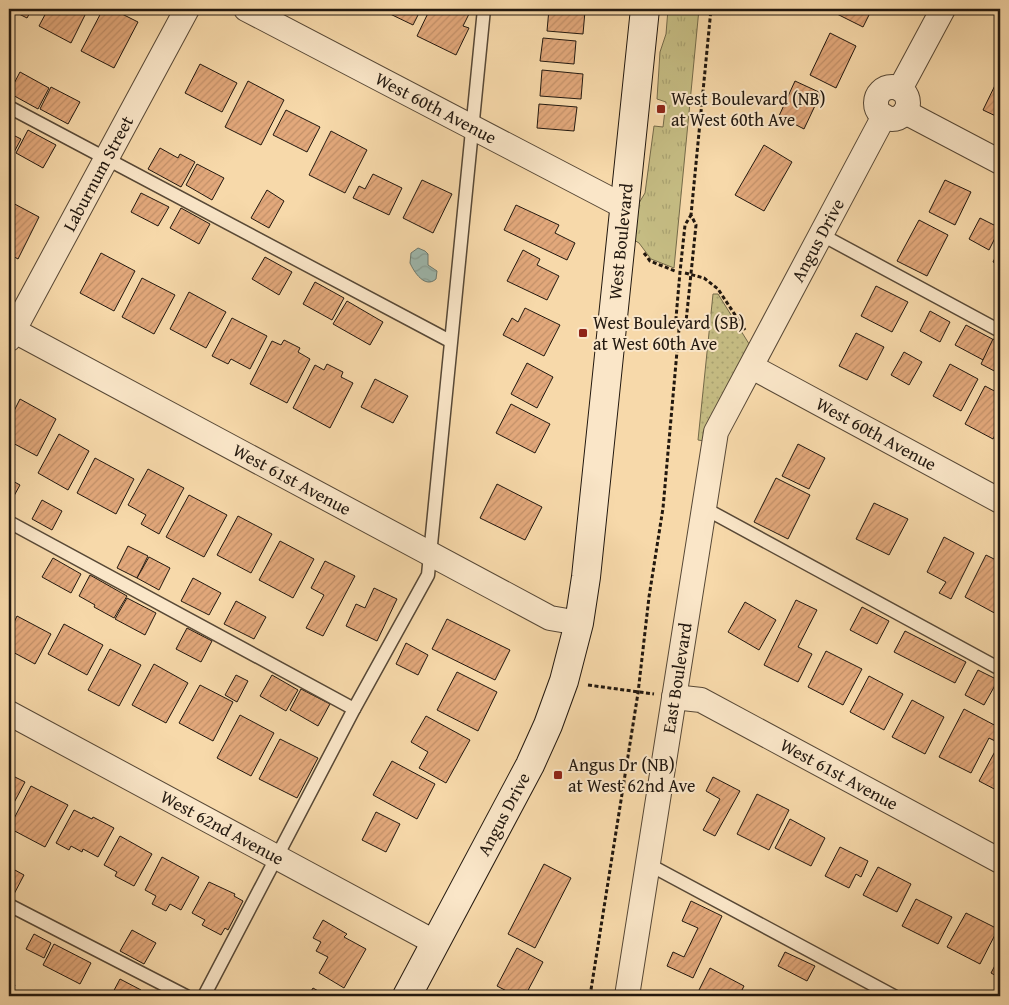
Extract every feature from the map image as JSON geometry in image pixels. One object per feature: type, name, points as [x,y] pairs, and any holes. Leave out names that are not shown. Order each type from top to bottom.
[{"type":"street","name":"Laburnum Street","points":[[10,333],[187,9]]},
{"type":"street","name":"West 60th Avenue","points":[[246,9],[625,207]]},
{"type":"street","name":"West Boulevard","points":[[579,623],[586,577],[645,9]]},
{"type":"street","points":[[943,9],[900,89],[904,92],[908,101],[895,114],[1000,162]]},
{"type":"street","name":"Angus Drive","points":[[752,367],[822,235],[895,114]]},
{"type":"street","name":"West 61st Avenue","points":[[10,333],[550,618],[579,623]]},
{"type":"street","name":"West 60th Avenue","points":[[752,367],[1000,501]]},
{"type":"street","name":"East Boulevard","points":[[627,996],[716,432],[752,367]]},
{"type":"street","name":"Angus Drive","points":[[407,996],[530,765],[548,725],[564,681],[579,623]]},
{"type":"street","name":"West 61st Avenue","points":[[674,697],[701,700],[1000,861]]},
{"type":"street","name":"West 62nd Avenue","points":[[9,713],[436,943]]},
{"type":"lane","points":[[204,996],[354,709],[428,575],[484,9]]},
{"type":"lane","points":[[9,107],[450,341]]},
{"type":"lane","points":[[822,235],[1000,330]]},
{"type":"lane","points":[[704,508],[1000,669]]},
{"type":"lane","points":[[9,522],[354,709]]},
{"type":"lane","points":[[648,864],[894,996]]},
{"type":"lane","points":[[9,905],[186,996]]},
{"type":"path","points":[[590,996],[638,693],[649,597],[663,508],[679,329],[676,318],[680,272],[685,225],[691,215],[711,9]]},
{"type":"path","points":[[679,329],[686,322],[696,225],[691,215]]},
{"type":"path","points":[[640,249],[650,261],[675,271]]},
{"type":"path","points":[[685,273],[704,278],[718,289],[746,332]]},
{"type":"path","points":[[564,681],[674,697]]},
{"type":"green space","points":[[668,9],[699,9],[674,268],[651,259],[639,243],[634,240],[639,203],[645,193],[654,126],[663,127],[666,102],[657,99],[660,52],[666,34]]},
{"type":"green space","points":[[713,294],[718,294],[751,347],[704,441],[698,440]]},
{"type":"water","points":[[418,248],[428,254],[428,265],[437,271],[436,279],[432,282],[424,281],[420,278],[410,263],[411,253]]},
{"type":"building","points":[[9,9],[32,9],[27,18]]},
{"type":"building","points":[[48,9],[88,9],[71,43],[39,26]]},
{"type":"building","points":[[103,9],[112,9],[138,22],[114,68],[81,51]]},
{"type":"building","points":[[387,9],[421,9],[413,25],[386,12]]},
{"type":"building","points":[[430,9],[462,9],[470,12],[463,26],[469,28],[456,55],[417,36]]},
{"type":"building","points":[[549,9],[585,11],[583,34],[547,31]]},
{"type":"building","points":[[827,9],[872,9],[863,27]]},
{"type":"building","points":[[830,33],[856,46],[836,88],[810,75]]},
{"type":"building","points":[[543,38],[576,41],[574,64],[540,61]]},
{"type":"building","points":[[200,64],[237,83],[222,112],[185,93]]},
{"type":"building","points":[[542,70],[583,74],[581,99],[540,96]]},
{"type":"building","points":[[20,72],[49,88],[38,109],[9,93]]},
{"type":"building","points":[[1000,75],[1000,118],[983,110]]},
{"type":"building","points":[[248,81],[284,100],[261,145],[225,127]]},
{"type":"building","points":[[795,81],[821,93],[804,129],[779,116]]},
{"type":"building","points":[[51,87],[80,102],[68,124],[40,109]]},
{"type":"building","points":[[539,104],[577,107],[574,131],[537,128]]},
{"type":"building","points":[[286,110],[320,127],[307,152],[273,135]]},
{"type":"building","points":[[28,130],[56,145],[43,168],[16,153]]},
{"type":"building","points":[[331,131],[367,150],[345,193],[309,175]]},
{"type":"building","points":[[9,133],[21,139],[11,158],[9,157]]},
{"type":"building","points":[[764,145],[792,162],[764,211],[735,195]]},
{"type":"building","points":[[160,148],[178,158],[180,154],[195,162],[181,187],[148,169]]},
{"type":"building","points":[[197,164],[224,178],[212,200],[186,185]]},
{"type":"building","points":[[373,174],[402,188],[389,215],[353,198],[359,186],[365,189]]},
{"type":"building","points":[[422,180],[452,194],[433,233],[403,218]]},
{"type":"building","points":[[945,180],[971,192],[955,225],[929,212]]},
{"type":"building","points":[[267,190],[284,201],[269,228],[251,218]]},
{"type":"building","points":[[141,193],[169,207],[158,226],[131,212]]},
{"type":"building","points":[[9,201],[39,217],[18,259],[9,254]]},
{"type":"building","points":[[516,205],[559,225],[555,233],[575,243],[567,260],[504,230]]},
{"type":"building","points":[[181,208],[210,224],[199,244],[170,228]]},
{"type":"building","points":[[980,218],[1000,228],[989,250],[969,239]]},
{"type":"building","points":[[919,220],[948,235],[927,276],[897,261]]},
{"type":"building","points":[[1000,248],[1000,265],[993,262]]},
{"type":"building","points":[[523,250],[540,259],[537,265],[559,276],[547,300],[507,281]]},
{"type":"building","points":[[101,253],[135,271],[114,311],[80,293]]},
{"type":"building","points":[[265,257],[292,272],[279,295],[252,279]]},
{"type":"building","points":[[142,278],[175,295],[154,334],[122,317]]},
{"type":"building","points":[[315,282],[344,298],[332,320],[303,304]]},
{"type":"building","points":[[876,286],[908,302],[892,332],[861,316]]},
{"type":"building","points":[[189,292],[226,312],[206,348],[170,329]]},
{"type":"building","points":[[347,301],[383,322],[370,345],[333,324]]},
{"type":"building","points":[[525,308],[560,325],[544,356],[503,335],[512,318],[518,322]]},
{"type":"building","points":[[930,311],[950,322],[940,342],[920,331]]},
{"type":"building","points":[[232,318],[267,336],[250,369],[231,359],[228,364],[212,356]]},
{"type":"building","points":[[966,325],[996,341],[985,361],[955,345]]},
{"type":"building","points":[[856,333],[884,347],[867,380],[839,366]]},
{"type":"building","points":[[993,339],[1000,343],[1000,374],[981,364]]},
{"type":"building","points":[[284,340],[300,348],[298,352],[310,359],[287,403],[250,384],[272,341],[281,345]]},
{"type":"building","points":[[904,352],[922,362],[909,385],[891,375]]},
{"type":"building","points":[[527,363],[553,377],[537,408],[511,394]]},
{"type":"building","points":[[327,364],[343,372],[341,377],[353,383],[330,428],[293,408],[315,365],[324,370]]},
{"type":"building","points":[[950,364],[978,379],[961,411],[933,396]]},
{"type":"building","points":[[375,379],[408,396],[393,423],[361,407]]},
{"type":"building","points":[[985,386],[1000,394],[1000,425],[993,439],[965,424]]},
{"type":"building","points":[[20,399],[56,419],[37,456],[9,441],[9,421]]},
{"type":"building","points":[[511,404],[550,424],[535,453],[496,433]]},
{"type":"building","points":[[59,434],[89,451],[68,490],[38,473]]},
{"type":"building","points":[[798,444],[825,458],[809,489],[782,476]]},
{"type":"building","points":[[95,458],[134,479],[116,514],[77,493]]},
{"type":"building","points":[[148,469],[184,488],[159,534],[141,524],[146,515],[128,505]]},
{"type":"building","points":[[776,478],[810,495],[788,539],[754,522]]},
{"type":"building","points":[[9,479],[20,485],[9,505]]},
{"type":"building","points":[[497,484],[542,507],[525,540],[480,518]]},
{"type":"building","points":[[189,495],[227,515],[204,557],[166,537]]},
{"type":"building","points":[[42,500],[62,511],[52,530],[32,519]]},
{"type":"building","points":[[874,503],[908,519],[889,555],[856,539]]},
{"type":"building","points":[[238,516],[272,534],[251,573],[217,555]]},
{"type":"building","points":[[944,537],[974,553],[951,599],[939,593],[946,582],[927,572]]},
{"type":"building","points":[[280,541],[314,559],[293,598],[259,580]]},
{"type":"building","points":[[128,546],[148,556],[137,578],[117,568]]},
{"type":"building","points":[[986,555],[1000,562],[1000,616],[965,597]]},
{"type":"building","points":[[149,557],[170,568],[159,590],[137,578]]},
{"type":"building","points":[[53,558],[81,574],[71,593],[42,577]]},
{"type":"building","points":[[325,561],[355,576],[323,636],[306,628],[324,595],[311,588]]},
{"type":"building","points":[[90,575],[127,596],[114,618],[79,596]]},
{"type":"building","points":[[193,578],[221,593],[209,615],[181,601]]},
{"type":"building","points":[[374,588],[397,599],[377,641],[346,626],[356,604],[365,608]]},
{"type":"building","points":[[127,598],[156,613],[145,635],[115,619]]},
{"type":"building","points":[[796,600],[817,610],[798,647],[812,654],[798,682],[764,665]]},
{"type":"building","points":[[236,601],[266,617],[254,639],[224,624]]},
{"type":"building","points":[[745,602],[776,620],[759,650],[728,632]]},
{"type":"building","points":[[862,607],[889,621],[877,644],[850,630]]},
{"type":"building","points":[[17,616],[51,634],[35,664],[9,650],[9,633]]},
{"type":"building","points":[[447,619],[510,650],[495,680],[432,649]]},
{"type":"building","points":[[64,624],[103,645],[87,675],[48,654]]},
{"type":"building","points":[[187,628],[212,641],[201,662],[176,649]]},
{"type":"building","points":[[905,631],[966,662],[955,683],[894,652]]},
{"type":"building","points":[[406,643],[428,655],[418,675],[396,664]]},
{"type":"building","points":[[110,649],[141,665],[119,706],[88,690]]},
{"type":"building","points":[[826,651],[862,669],[843,705],[808,687]]},
{"type":"building","points":[[154,664],[188,683],[166,723],[132,705]]},
{"type":"building","points":[[978,670],[998,680],[984,705],[965,695]]},
{"type":"building","points":[[457,672],[497,692],[478,731],[437,710]]},
{"type":"building","points":[[236,675],[248,681],[237,702],[225,695]]},
{"type":"building","points":[[272,675],[298,690],[286,711],[260,696]]},
{"type":"building","points":[[869,676],[903,694],[884,730],[850,712]]},
{"type":"building","points":[[200,685],[233,702],[213,741],[179,723]]},
{"type":"building","points":[[301,689],[330,704],[318,726],[290,710]]},
{"type":"building","points":[[912,700],[944,717],[925,754],[892,737]]},
{"type":"building","points":[[964,709],[1000,728],[995,741],[989,738],[971,773],[939,757]]},
{"type":"building","points":[[240,715],[274,733],[251,776],[217,758]]},
{"type":"building","points":[[426,716],[470,740],[446,783],[419,768],[428,752],[411,742]]},
{"type":"building","points":[[280,739],[318,758],[297,798],[259,779]]},
{"type":"building","points":[[1000,745],[1000,792],[979,781]]},
{"type":"building","points":[[392,761],[435,784],[417,819],[373,795]]},
{"type":"building","points":[[9,774],[25,782],[9,812]]},
{"type":"building","points":[[713,777],[740,791],[715,836],[703,830],[720,799],[706,791]]},
{"type":"building","points":[[31,786],[68,805],[45,847],[9,828]]},
{"type":"building","points":[[757,794],[789,810],[769,850],[737,834]]},
{"type":"building","points":[[74,810],[114,828],[98,857],[83,849],[82,852],[71,846],[69,850],[56,843]]},
{"type":"building","points":[[376,812],[400,824],[386,852],[362,840]]},
{"type":"building","points":[[790,819],[825,838],[811,866],[775,848]]},
{"type":"building","points":[[120,836],[152,854],[134,886],[115,876],[117,872],[104,865]]},
{"type":"building","points":[[840,847],[868,861],[861,877],[856,874],[849,888],[825,876]]},
{"type":"building","points":[[162,857],[199,877],[181,910],[170,904],[166,911],[152,904],[156,896],[145,890]]},
{"type":"building","points":[[544,864],[571,878],[535,948],[508,934]]},
{"type":"building","points":[[9,865],[24,875],[13,896],[9,893]]},
{"type":"building","points":[[878,867],[911,884],[897,912],[863,895]]},
{"type":"building","points":[[209,882],[235,894],[234,896],[243,901],[228,930],[225,928],[221,935],[202,925],[205,920],[192,913]]},
{"type":"building","points":[[916,899],[952,917],[938,944],[902,926]]},
{"type":"building","points":[[691,901],[722,916],[693,978],[667,966],[673,952],[684,957],[698,928],[682,921]]},
{"type":"building","points":[[966,913],[998,929],[980,964],[947,947]]},
{"type":"building","points":[[323,920],[347,934],[344,937],[366,949],[344,988],[319,973],[328,957],[316,951],[321,942],[313,938]]},
{"type":"building","points":[[132,930],[156,943],[144,964],[120,951]]},
{"type":"building","points":[[34,934],[51,943],[44,958],[26,949]]},
{"type":"building","points":[[54,944],[91,963],[80,984],[43,965]]},
{"type":"building","points":[[517,948],[543,962],[525,996],[516,996],[497,986]]},
{"type":"building","points":[[785,952],[815,966],[807,981],[778,966]]},
{"type":"building","points":[[1000,956],[1000,978],[991,973]]},
{"type":"building","points":[[710,968],[744,986],[739,996],[696,996]]},
{"type":"building","points":[[120,979],[141,990],[138,996],[111,996]]},
{"type":"building","points":[[9,982],[15,985],[9,996]]},
{"type":"building","points":[[313,988],[327,996],[308,996]]},
{"type":"place","name":"West Boulevard (NB) at West 60th Ave","points":[[661,109]]},
{"type":"place","name":"West Boulevard (SB) at West 60th Ave","points":[[583,333]]},
{"type":"place","name":"Angus Dr (NB) at West 62nd Ave","points":[[558,775]]}]
